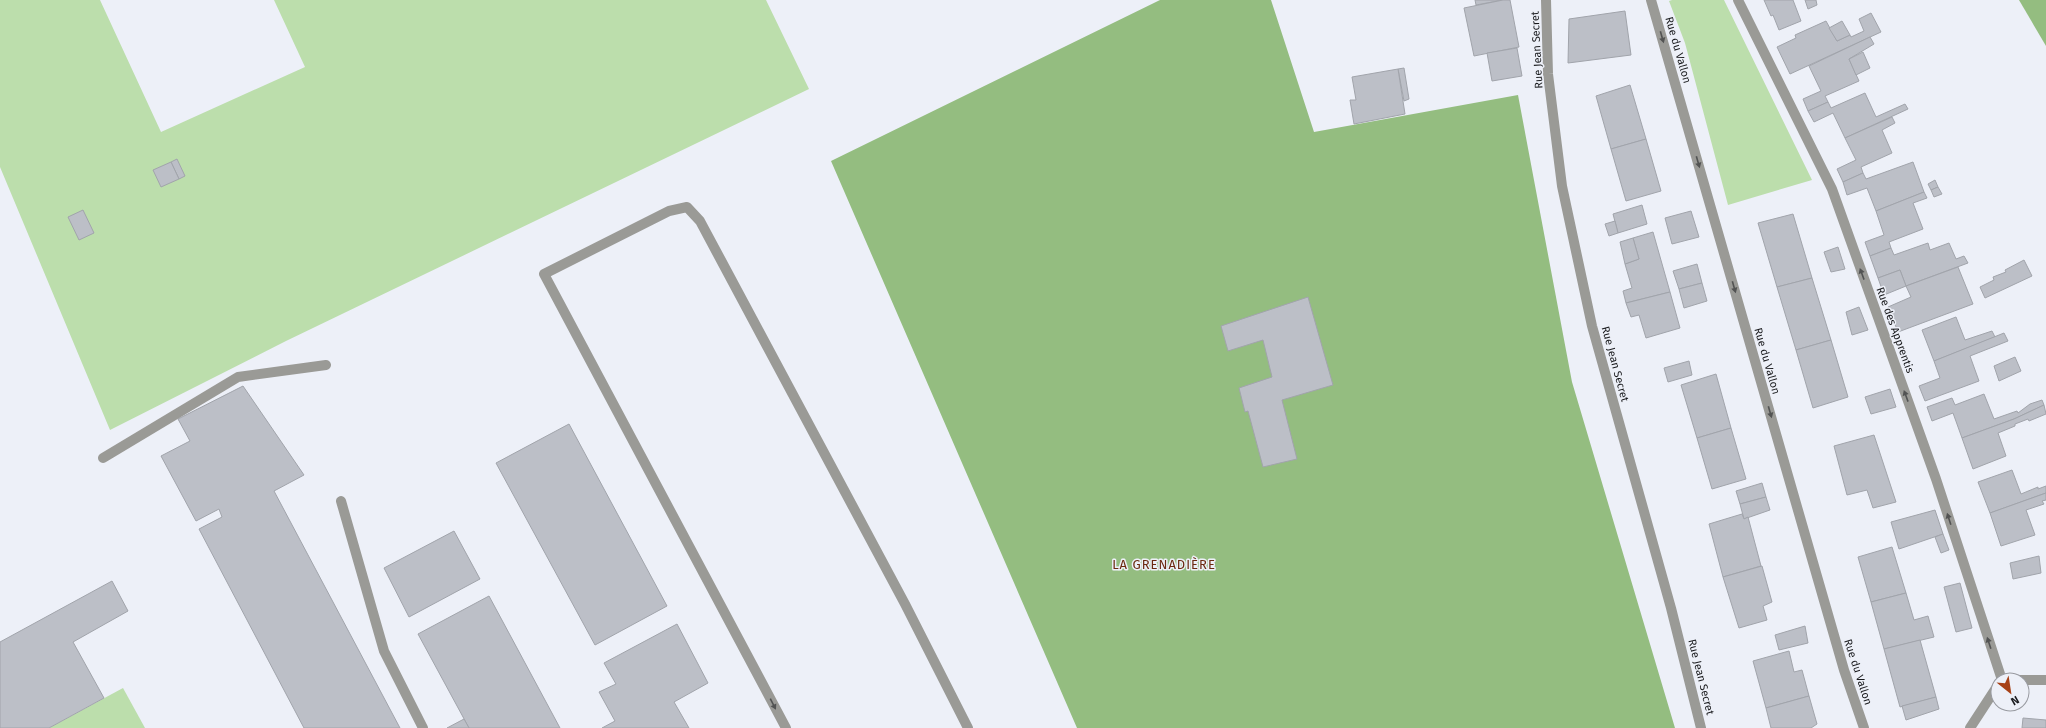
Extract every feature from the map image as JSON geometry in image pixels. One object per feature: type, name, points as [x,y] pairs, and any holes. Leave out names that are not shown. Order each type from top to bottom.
[{"type":"street","name":"Rue Jean Secret","points":[[1546,0],[1548,74],[1562,186],[1592,326],[1670,608],[1701,728]]},
{"type":"street","name":"Rue du Vallon","points":[[1651,0],[1844,670],[1864,728]]},
{"type":"street","name":"Rue des Apprentis","points":[[1738,0],[1832,189],[1936,479],[1998,672]]},
{"type":"street","points":[[786,728],[544,274],[669,211],[687,207],[700,221],[904,604],[968,728]]},
{"type":"street","points":[[103,458],[238,377],[326,365]]},
{"type":"street","points":[[341,501],[384,651],[423,728]]},
{"type":"street","points":[[2030,680],[2046,680]]},
{"type":"street","points":[[1970,728],[1990,697]]},
{"type":"green space","points":[[0,0],[100,0],[161,132],[305,67],[274,0],[766,0],[809,89],[286,341],[110,430],[0,167]]},
{"type":"green space","points":[[1160,0],[1271,0],[1314,132],[1518,95],[1572,382],[1675,728],[1077,728],[831,161]]},
{"type":"green space","points":[[1724,0],[1812,180],[1728,205],[1685,43],[1669,1]]},
{"type":"green space","points":[[2019,0],[2046,0],[2046,46]]},
{"type":"green space","points":[[123,688],[145,728],[49,728]]},
{"type":"building","points":[[1475,0],[1503,0],[1476,5]]},
{"type":"building","points":[[1510,0],[1519,47],[1474,56],[1464,8]]},
{"type":"building","points":[[1764,0],[1793,0],[1801,21],[1779,30],[1773,15],[1771,16]]},
{"type":"building","points":[[1805,0],[1816,0],[1817,5],[1808,9]]},
{"type":"building","points":[[1625,11],[1631,55],[1568,63],[1569,19]]},
{"type":"building","points":[[1871,13],[1881,32],[1790,74],[1777,47],[1796,38],[1795,35],[1826,21],[1837,41],[1850,35],[1851,37],[1864,31],[1859,19]]},
{"type":"building","points":[[1842,21],[1850,35],[1837,41],[1829,28]]},
{"type":"building","points":[[1870,37],[1874,44],[1849,59],[1859,81],[1825,96],[1828,102],[1808,111],[1803,99],[1821,91],[1809,66]]},
{"type":"building","points":[[1517,48],[1522,76],[1492,81],[1487,53]]},
{"type":"building","points":[[1863,52],[1870,68],[1856,75],[1849,59]]},
{"type":"building","points":[[1404,68],[1409,99],[1404,101],[1398,69]]},
{"type":"building","points":[[1398,69],[1405,114],[1354,124],[1350,100],[1356,100],[1352,77]]},
{"type":"building","points":[[1630,85],[1646,139],[1611,149],[1596,96]]},
{"type":"building","points":[[1865,93],[1876,117],[1905,104],[1908,109],[1845,138],[1833,113],[1814,122],[1808,111],[1828,102],[1831,108]]},
{"type":"building","points":[[1892,117],[1895,123],[1882,130],[1892,153],[1861,167],[1863,173],[1843,182],[1837,169],[1856,160],[1845,138]]},
{"type":"building","points":[[1646,139],[1661,191],[1626,201],[1611,149]]},
{"type":"building","points":[[177,159],[185,176],[179,179],[171,162]]},
{"type":"building","points":[[171,162],[179,179],[161,187],[153,170]]},
{"type":"building","points":[[1913,162],[1924,192],[1876,211],[1867,188],[1847,195],[1843,182],[1863,173],[1866,179]]},
{"type":"building","points":[[1935,180],[1938,187],[1931,190],[1928,184]]},
{"type":"building","points":[[1938,187],[1942,194],[1934,197],[1931,190]]},
{"type":"building","points":[[1924,192],[1927,198],[1913,203],[1923,229],[1889,242],[1891,248],[1870,256],[1865,242],[1884,235],[1876,211]]},
{"type":"building","points":[[1642,205],[1647,224],[1618,233],[1613,214]]},
{"type":"building","points":[[83,210],[94,233],[79,240],[68,217]]},
{"type":"building","points":[[1691,211],[1699,237],[1672,244],[1665,218]]},
{"type":"building","points":[[1793,214],[1812,278],[1777,287],[1758,223]]},
{"type":"building","points":[[1615,221],[1618,233],[1609,236],[1605,224]]},
{"type":"building","points":[[1653,232],[1670,292],[1626,303],[1623,291],[1632,288],[1625,264],[1639,259],[1633,238]]},
{"type":"building","points":[[1633,238],[1639,259],[1625,264],[1620,242]]},
{"type":"building","points":[[1928,243],[1930,250],[1949,243],[1956,259],[1964,256],[1968,263],[1906,286],[1900,270],[1878,278],[1870,256],[1891,248],[1894,255]]},
{"type":"building","points":[[1838,247],[1845,269],[1831,272],[1824,252]]},
{"type":"building","points":[[2024,260],[2032,276],[1985,298],[1980,287],[1994,280],[1993,277],[2006,272],[2005,270]]},
{"type":"building","points":[[1697,264],[1702,283],[1679,289],[1673,271]]},
{"type":"building","points":[[1958,267],[1973,304],[1898,332],[1888,307],[1911,297],[1906,286]]},
{"type":"building","points":[[1900,270],[1906,286],[1884,295],[1878,278]]},
{"type":"building","points":[[1812,278],[1831,340],[1796,350],[1777,287]]},
{"type":"building","points":[[1702,283],[1707,301],[1684,308],[1679,289]]},
{"type":"building","points":[[1670,292],[1680,328],[1646,338],[1639,315],[1631,317],[1626,303]]},
{"type":"building","points":[[1308,297],[1333,385],[1282,400],[1297,459],[1263,467],[1248,411],[1245,412],[1239,388],[1272,377],[1263,340],[1228,351],[1221,326]]},
{"type":"building","points":[[1859,307],[1868,330],[1852,335],[1846,312]]},
{"type":"building","points":[[1956,317],[1965,340],[1992,331],[1995,337],[1934,361],[1922,330]]},
{"type":"building","points":[[2004,333],[2008,341],[1970,356],[1979,381],[1925,401],[1919,386],[1940,378],[1934,361]]},
{"type":"building","points":[[1831,340],[1848,397],[1813,408],[1796,350]]},
{"type":"building","points":[[2015,357],[2021,371],[1999,381],[1994,366]]},
{"type":"building","points":[[1689,361],[1692,375],[1668,382],[1664,368]]},
{"type":"building","points":[[1716,374],[1731,428],[1697,438],[1681,385]]},
{"type":"building","points":[[243,386],[304,475],[274,491],[400,728],[304,728],[199,529],[222,517],[219,509],[196,521],[161,456],[190,441],[178,419]]},
{"type":"building","points":[[1890,389],[1896,407],[1871,414],[1865,397]]},
{"type":"building","points":[[1984,394],[1994,419],[2017,411],[2018,413],[2030,404],[2042,400],[2044,405],[2014,419],[1962,438],[1953,413],[1932,421],[1927,407],[1952,398],[1955,405]]},
{"type":"building","points":[[2044,405],[2046,414],[2029,421],[2028,419],[2015,424],[2015,426],[1998,433],[2006,456],[1973,469],[1962,438],[2014,419]]},
{"type":"building","points":[[569,424],[667,606],[595,645],[496,463]]},
{"type":"building","points":[[1731,428],[1746,479],[1712,489],[1697,438]]},
{"type":"building","points":[[1874,435],[1896,502],[1873,508],[1867,490],[1847,495],[1834,446]]},
{"type":"building","points":[[2012,470],[2021,494],[2038,487],[2038,489],[2046,486],[2046,493],[1990,513],[1978,482]]},
{"type":"building","points":[[1762,483],[1766,497],[1740,504],[1736,491]]},
{"type":"building","points":[[2046,493],[2046,500],[2042,501],[2044,504],[2026,510],[2035,535],[2001,546],[1990,513]]},
{"type":"building","points":[[1766,497],[1770,510],[1744,519],[1740,504]]},
{"type":"building","points":[[1935,510],[1943,534],[1899,549],[1891,522]]},
{"type":"building","points":[[1742,514],[1744,519],[1748,517],[1761,566],[1723,577],[1709,524]]},
{"type":"building","points":[[454,531],[480,579],[409,617],[384,568]]},
{"type":"building","points":[[1943,534],[1949,550],[1941,553],[1935,537]]},
{"type":"building","points":[[1892,547],[1906,593],[1871,602],[1858,557]]},
{"type":"building","points":[[2039,556],[2041,573],[2013,579],[2010,563]]},
{"type":"building","points":[[1762,566],[1772,602],[1763,606],[1767,620],[1739,628],[1723,577]]},
{"type":"building","points":[[112,581],[128,611],[73,642],[104,698],[49,728],[0,728],[0,642]]},
{"type":"building","points":[[1960,583],[1972,628],[1956,632],[1944,587]]},
{"type":"building","points":[[1906,593],[1914,620],[1928,616],[1934,637],[1884,649],[1871,602]]},
{"type":"building","points":[[489,596],[560,728],[469,728],[418,634]]},
{"type":"building","points":[[677,624],[708,683],[674,702],[689,728],[602,728],[615,721],[599,692],[616,684],[604,663]]},
{"type":"building","points":[[1805,626],[1808,643],[1779,650],[1775,635]]},
{"type":"building","points":[[1920,640],[1936,697],[1900,707],[1884,649]]},
{"type":"building","points":[[1789,651],[1794,672],[1802,670],[1809,696],[1766,708],[1753,661]]},
{"type":"building","points":[[1809,696],[1817,724],[1811,728],[1771,728],[1766,708]]},
{"type":"building","points":[[1936,697],[1939,709],[1906,720],[1902,706]]},
{"type":"building","points":[[2023,718],[2046,720],[2046,728],[2022,728]]},
{"type":"building","points":[[464,719],[469,728],[447,728]]},
{"type":"district","name":"LA GRENADIÈRE","points":[[1164,564]]}]
